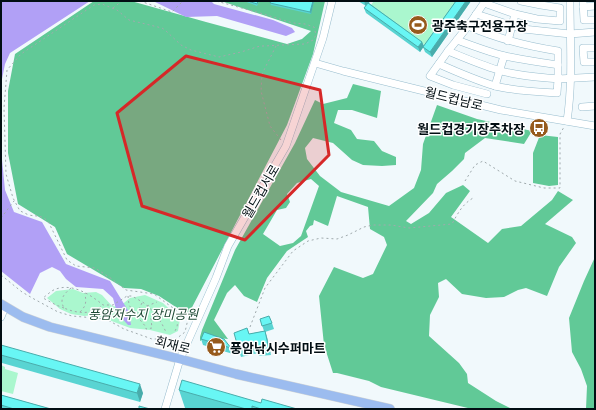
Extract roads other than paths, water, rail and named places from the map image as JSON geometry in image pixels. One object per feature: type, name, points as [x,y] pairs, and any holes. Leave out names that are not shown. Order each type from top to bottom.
[{"type":"main road","name":"회재로","points":[[3,305],[23,317],[50,327],[362,406],[390,409]]},
{"type":"street","name":"월드컵서로","points":[[165,409],[180,359],[216,278],[228,246],[286,146],[323,38],[332,1]]},
{"type":"street","points":[[487,94],[453,85],[430,76],[468,26],[484,2],[515,14],[537,19],[560,21],[560,4],[541,5],[521,1]]},
{"type":"street","points":[[567,121],[570,106],[571,78],[570,1]]},
{"type":"street","points":[[595,6],[583,4],[584,20],[595,20]]},
{"type":"street","points":[[476,14],[523,29],[570,34],[595,32]]},
{"type":"street","points":[[508,41],[515,14]]},
{"type":"street","points":[[439,64],[495,86],[528,92],[557,93],[558,51],[535,48],[508,41],[487,35],[468,26]]},
{"type":"street","points":[[457,40],[504,56],[558,65]]},
{"type":"street","points":[[595,48],[583,48],[584,62],[595,62]]},
{"type":"street","points":[[448,51],[473,62],[500,71],[531,77],[558,79],[595,77]]},
{"type":"street","points":[[495,86],[504,56]]},
{"type":"street","name":"월드컵남로","points":[[315,63],[344,72],[501,110],[595,126]]},
{"type":"street","points":[[582,107],[595,106]]},
{"type":"street","points":[[1,317],[3,305]]},
{"type":"place","name":"광주축구전용구장","points":[[418,25]]},
{"type":"place","name":"월드컵경기장주차장","points":[[539,128]]},
{"type":"place","name":"풍암낚시수퍼마트","points":[[216,347]]},
{"type":"park label","name":"풍암저수지 장미공원","points":[[143,313]]}]
